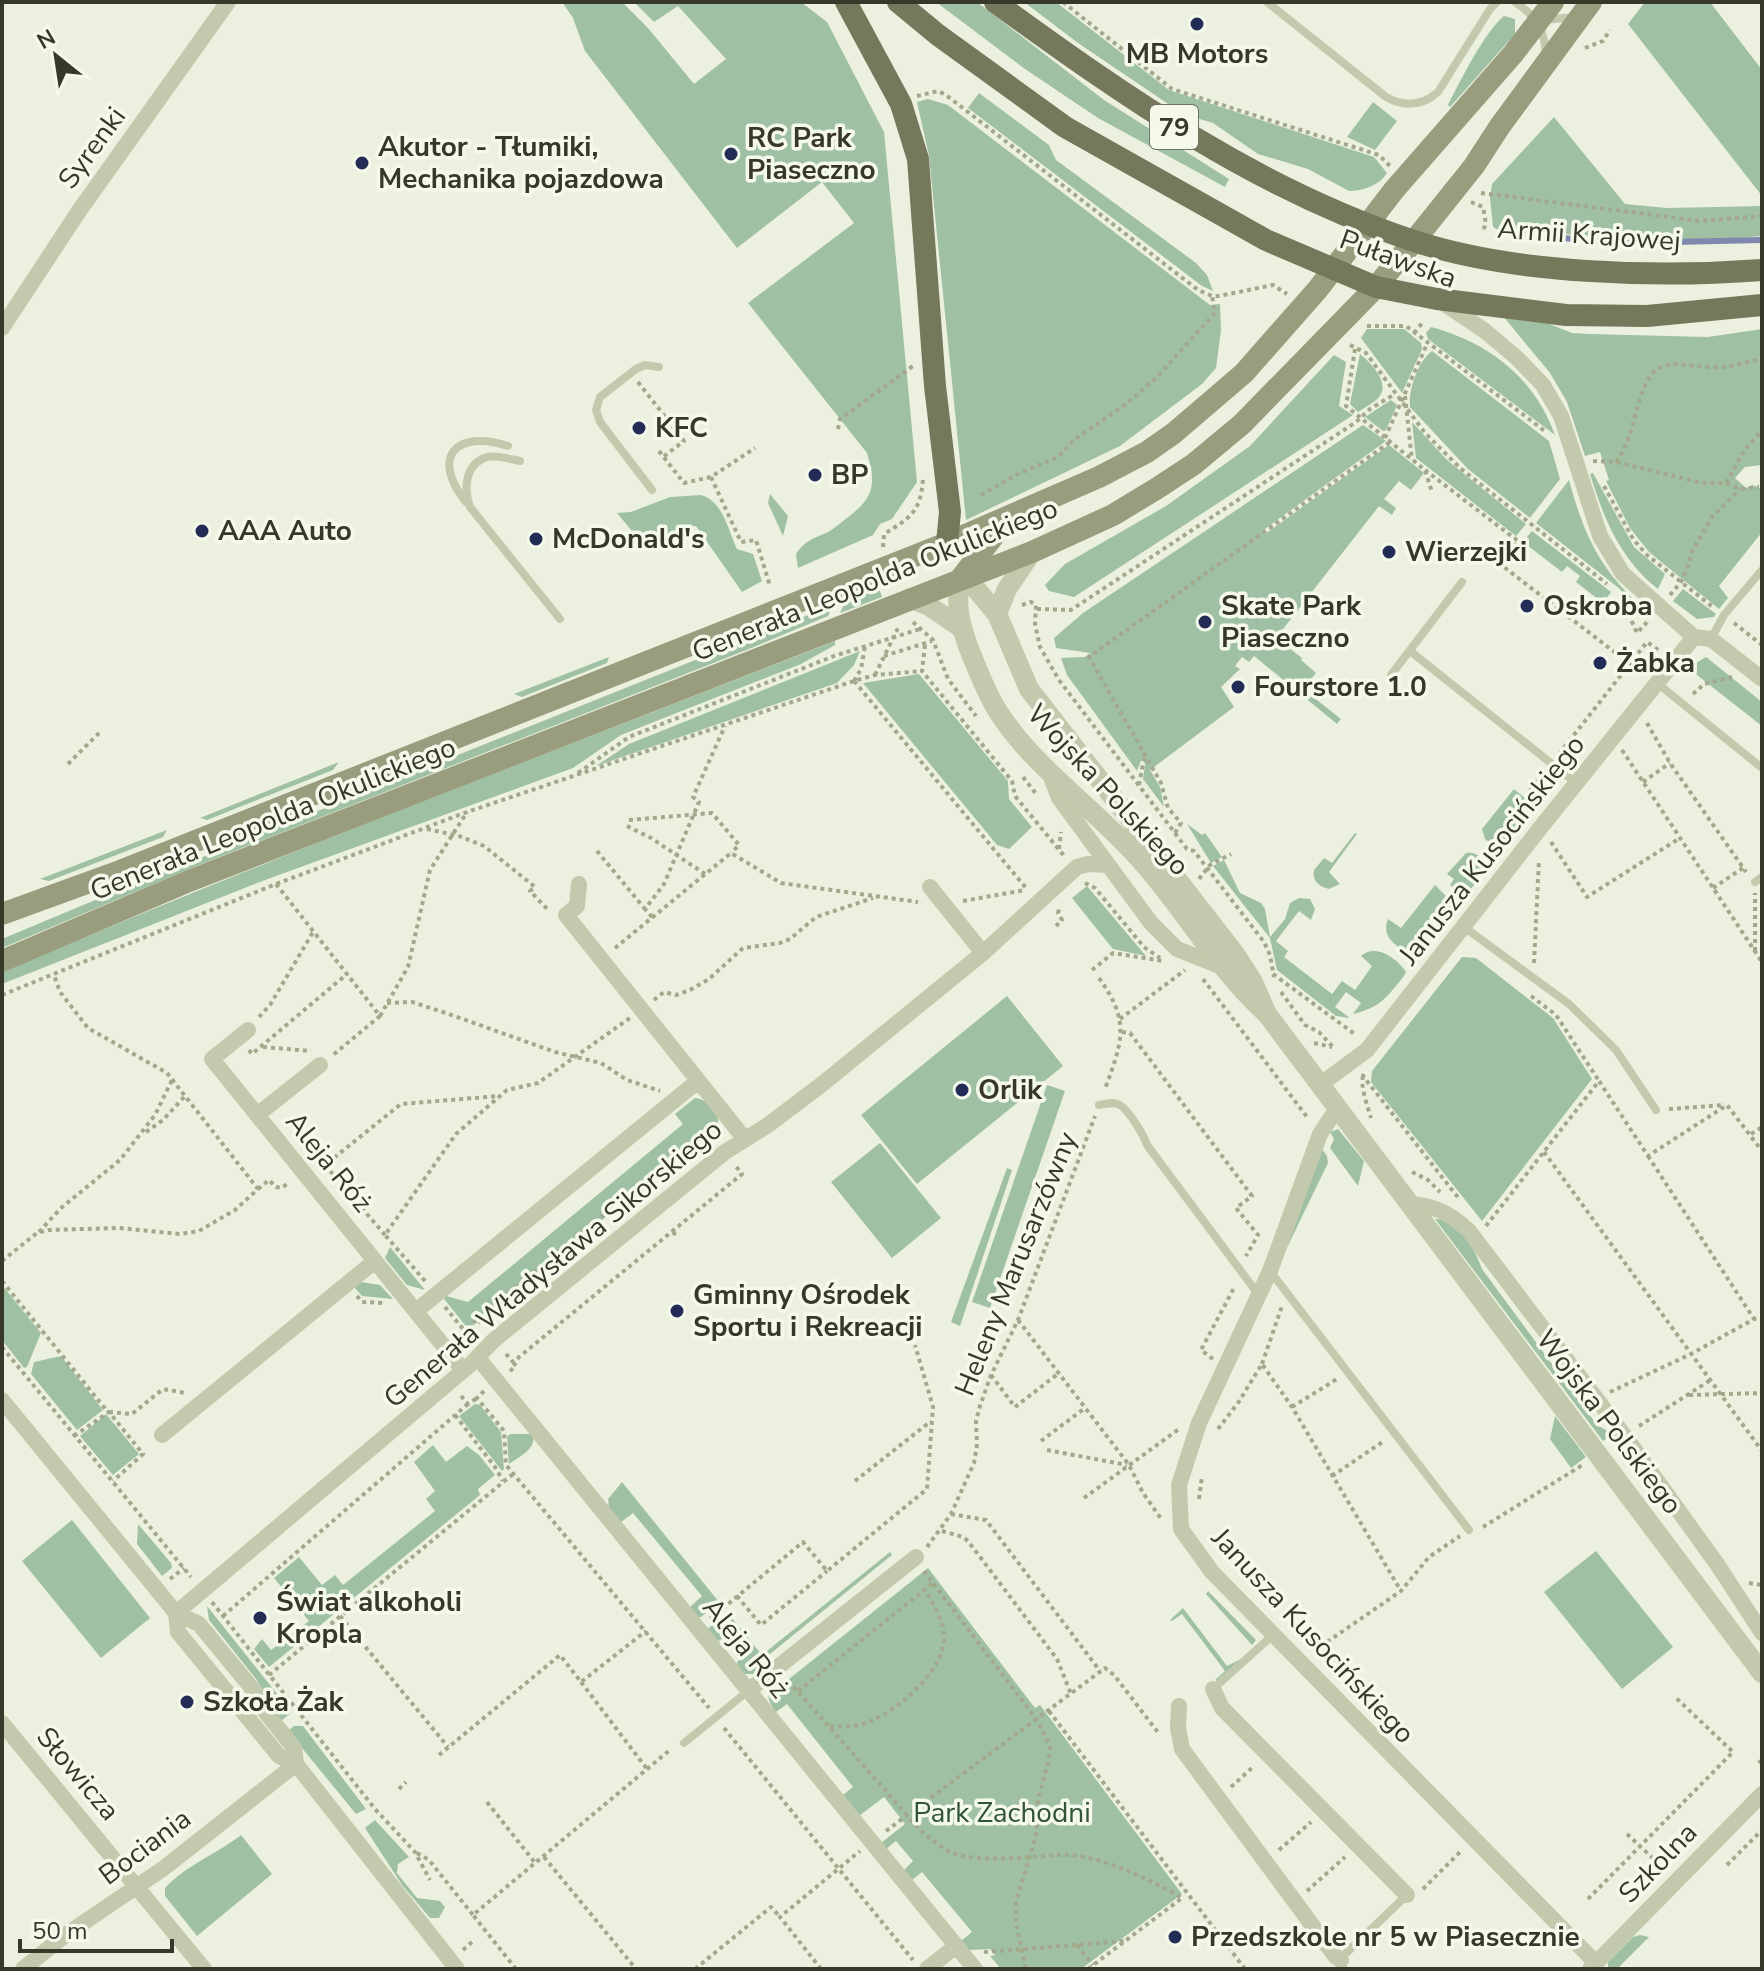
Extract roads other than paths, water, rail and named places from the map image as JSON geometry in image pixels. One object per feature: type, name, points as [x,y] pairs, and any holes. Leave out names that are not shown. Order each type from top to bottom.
[{"type":"main road","points":[[846,2],[901,104],[918,159],[930,326],[950,512],[947,543],[961,578]]},
{"type":"main road","name":"Puławska","points":[[898,2],[938,35],[1065,127],[1266,240],[1376,287],[1437,299]]},
{"type":"main road","name":"Puławska","points":[[995,2],[1179,130],[1294,193],[1414,241]]},
{"type":"main road","name":"Generała Leopolda Okulickiego","points":[[2,914],[120,871],[947,543],[1099,477],[1147,452],[1244,373],[1553,2]]},
{"type":"main road","name":"Generała Leopolda Okulickiego","points":[[2,961],[189,881],[909,607],[961,578],[1032,552],[1113,515],[1194,464],[1242,424],[1376,287],[1474,166],[1588,7]]},
{"type":"main road","name":"Armii Krajowej","points":[[1414,241],[1490,259],[1569,268],[1658,274],[1762,270]]},
{"type":"main road","name":"79","points":[[1437,299],[1566,315],[1647,316],[1762,305]]},
{"type":"main road","points":[[961,578],[1008,518]]},
{"type":"street","name":"Syrenki","points":[[2,328],[79,211],[228,2]]},
{"type":"street","name":"Puławska","points":[[1437,299],[1485,331],[1543,385],[1561,416],[1592,513],[1623,574],[1702,638],[1762,679]]},
{"type":"street","points":[[997,614],[1007,589],[1032,552]]},
{"type":"street","name":"Wojska Polskiego","points":[[1267,1014],[1253,982],[1235,954],[1029,689],[997,614],[977,590],[961,578],[957,603],[960,627],[997,710],[1048,770],[1126,843],[1244,993],[1267,1014],[1762,1673]]},
{"type":"street","points":[[909,607],[929,606],[960,627]]},
{"type":"street","name":"Janusza Kusocińskiego","points":[[1321,1084],[1367,1050],[1613,737],[1657,683],[1702,638]]},
{"type":"street","points":[[1048,770],[1059,798],[1151,923],[1168,941],[1197,959],[1225,968]]},
{"type":"street","points":[[1077,823],[1079,832],[1071,863],[1108,865]]},
{"type":"street","name":"Generała Władysława Sikorskiego","points":[[176,1613],[478,1358],[494,1340],[744,1138],[768,1125],[821,1085],[983,953],[1071,863]]},
{"type":"street","points":[[579,884],[577,906],[566,915],[744,1138]]},
{"type":"street","points":[[930,887],[983,953]]},
{"type":"street","name":"Aleja Róż","points":[[243,1034],[212,1059],[463,1370]]},
{"type":"street","points":[[257,1115],[320,1056]]},
{"type":"street","points":[[416,1311],[698,1081]]},
{"type":"street","name":"Janusza Kusocińskiego","points":[[1338,1107],[1320,1134],[1270,1271],[1186,1459],[1179,1485],[1181,1529],[1204,1564],[1593,1966]]},
{"type":"street","name":"Wojska Polskiego","points":[[1411,1204],[1459,1211],[1476,1239],[1717,1564],[1762,1633]]},
{"type":"street","points":[[162,1435],[375,1261]]},
{"type":"street","name":"Aleja Róż","points":[[478,1358],[972,1965]]},
{"type":"street","points":[[2,1400],[176,1613],[199,1624],[247,1681],[264,1710],[294,1748],[296,1764],[457,1969]]},
{"type":"street","points":[[748,1691],[915,1558]]},
{"type":"street","points":[[1213,1689],[1222,1708],[1407,1895]]},
{"type":"street","points":[[1179,1706],[1178,1728],[1182,1749],[1343,1965]]},
{"type":"street","name":"Słowicza","points":[[2,1723],[204,1969]]},
{"type":"street","name":"Bociania","points":[[23,1969],[64,1936],[137,1888],[296,1764]]},
{"type":"street","name":"Szkolna","points":[[1593,1966],[1762,1794]]},
{"type":"street","points":[[924,1969],[956,1946]]},
{"type":"lane","points":[[1267,2],[1386,97],[1409,104],[1424,101],[1438,92],[1497,2]]},
{"type":"lane","points":[[1515,2],[1539,20],[1562,20],[1588,7]]},
{"type":"lane","points":[[1539,20],[1545,45],[1545,68]]},
{"type":"lane","points":[[652,490],[600,422],[596,410],[600,397],[636,369],[645,365],[659,367]]},
{"type":"lane","points":[[508,446],[490,441],[469,442],[454,452],[447,465],[452,485],[560,619]]},
{"type":"lane","points":[[470,507],[465,484],[475,465],[490,456],[520,461]]},
{"type":"lane","points":[[1702,638],[1762,570]]},
{"type":"lane","points":[[1391,675],[1462,582]]},
{"type":"lane","points":[[1410,651],[1576,783]]},
{"type":"lane","points":[[1657,683],[1762,768]]},
{"type":"lane","points":[[1464,927],[1569,1004],[1616,1050],[1656,1110]]},
{"type":"lane","points":[[1099,1105],[1120,1105],[1259,1294]]},
{"type":"lane","points":[[1270,1271],[1469,1530]]},
{"type":"lane","points":[[1213,1689],[1273,1635]]},
{"type":"lane","points":[[684,1743],[748,1691]]},
{"type":"lane","points":[[1343,1965],[1407,1895]]},
{"type":"waterway","points":[[1535,236],[1630,243],[1762,240]]},
{"type":"place","name":"MB Motors","points":[[1197,24]]},
{"type":"place","name":"RC Park Piaseczno","points":[[731,154]]},
{"type":"place","name":"Akutor - Tłumiki, Mechanika pojazdowa","points":[[362,163]]},
{"type":"place","name":"KFC","points":[[639,428]]},
{"type":"place","name":"BP","points":[[815,475]]},
{"type":"place","name":"AAA Auto","points":[[202,531]]},
{"type":"place","name":"McDonald's","points":[[536,539]]},
{"type":"place","name":"Wierzejki","points":[[1389,552]]},
{"type":"place","name":"Oskroba","points":[[1527,606]]},
{"type":"place","name":"Skate Park Piaseczno","points":[[1205,622]]},
{"type":"place","name":"Żabka","points":[[1600,663]]},
{"type":"place","name":"Fourstore 1.0","points":[[1238,687]]},
{"type":"place","name":"Orlik","points":[[962,1090]]},
{"type":"place","name":"Gminny Ośrodek Sportu i Rekreacji","points":[[677,1311]]},
{"type":"place","name":"Świat alkoholi Kropla","points":[[260,1618]]},
{"type":"place","name":"Szkoła Żak","points":[[187,1702]]},
{"type":"place","name":"Przedszkole nr 5 w Piasecznie","points":[[1175,1937]]},
{"type":"park label","name":"Park Zachodni","points":[[1002,1813]]}]
